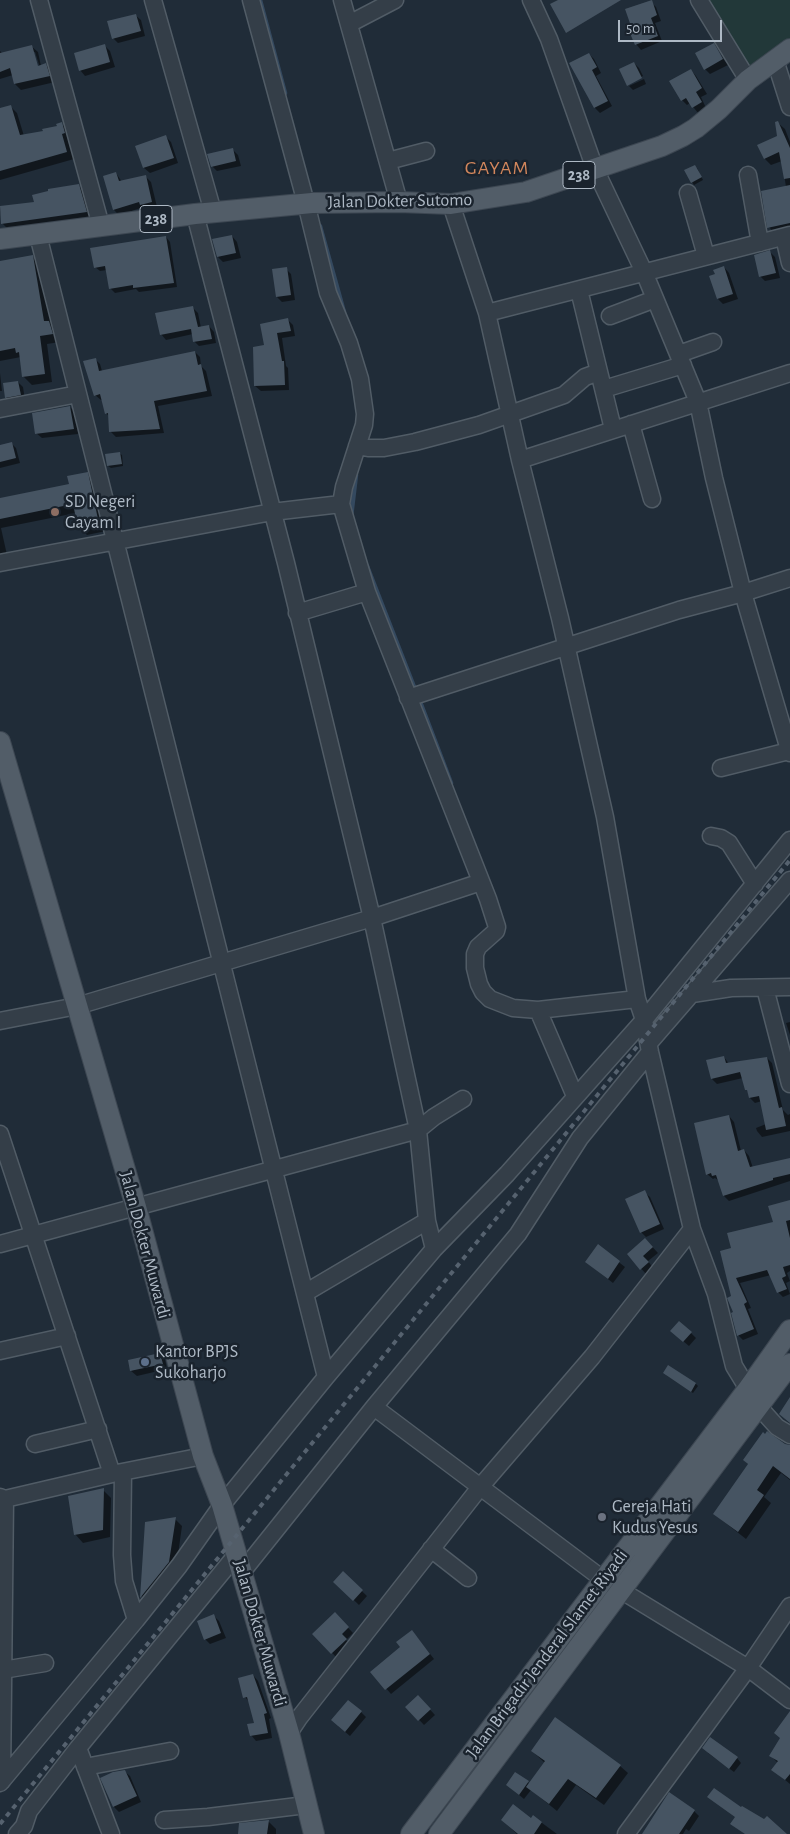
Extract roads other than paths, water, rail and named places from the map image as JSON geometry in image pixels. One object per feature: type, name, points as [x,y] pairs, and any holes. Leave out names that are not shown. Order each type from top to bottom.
[{"type":"main road","name":"Jalan Dokter Sutomo","points":[[0,239],[204,213],[306,203],[399,202],[451,204],[526,192],[662,146],[683,136],[719,109],[748,80],[782,54]]},
{"type":"main road","name":"Jalan Dokter Muwardi","points":[[0,742],[136,1207],[203,1456],[222,1505],[289,1733],[314,1834]]},
{"type":"main road","name":"Jalan Brigadir Jenderal Slamet Riyadi","points":[[411,1834],[612,1585],[666,1513],[790,1330]]},
{"type":"main road","name":"Jalan Brigadir Jenderal Slamet Riyadi","points":[[666,1513],[759,1407],[790,1364]]},
{"type":"main road","name":"Jalan Brigadir Jenderal Slamet Riyadi","points":[[439,1834],[612,1585]]},
{"type":"street","points":[[39,0],[101,226]]},
{"type":"street","points":[[153,0],[272,512],[372,918],[418,1130],[427,1221],[434,1249]]},
{"type":"street","points":[[251,0],[306,203],[328,293],[349,343],[360,379],[365,414],[362,447],[344,487],[341,504],[367,592],[414,696],[497,927],[496,931],[478,947],[475,954],[475,968],[479,984],[483,992],[490,999],[512,1008],[538,1010],[637,999]]},
{"type":"street","points":[[342,0],[399,202]]},
{"type":"street","points":[[349,24],[395,0]]},
{"type":"street","points":[[531,0],[552,48],[595,169],[656,299],[698,402],[714,478],[744,593],[790,752],[720,768]]},
{"type":"street","points":[[700,0],[748,80]]},
{"type":"street","points":[[782,54],[790,107]]},
{"type":"street","points":[[388,161],[426,151]]},
{"type":"street","points":[[748,175],[760,243]]},
{"type":"street","points":[[688,193],[706,256]]},
{"type":"street","points":[[451,204],[487,313],[520,460],[560,618],[606,817],[637,999],[644,1020],[692,1229],[716,1294],[734,1366],[759,1407],[777,1427],[790,1435]]},
{"type":"street","points":[[38,235],[326,1377]]},
{"type":"street","points":[[487,313],[787,236],[790,264]]},
{"type":"street","points":[[579,290],[613,429]]},
{"type":"street","points":[[610,316],[656,299]]},
{"type":"street","points":[[604,389],[681,360],[713,342]]},
{"type":"street","points":[[362,447],[384,448],[415,442],[478,425],[564,395],[585,377],[599,372]]},
{"type":"street","points":[[520,460],[790,373]]},
{"type":"street","points":[[0,409],[78,394]]},
{"type":"street","points":[[631,424],[652,500]]},
{"type":"street","points":[[0,563],[272,512],[341,504]]},
{"type":"street","points":[[414,696],[679,610],[744,593],[790,578]]},
{"type":"street","points":[[297,613],[367,592]]},
{"type":"street","points":[[711,836],[722,838],[729,843],[755,884]]},
{"type":"street","points":[[1,1782],[136,1620],[179,1566],[222,1505],[326,1377],[434,1249],[507,1174],[644,1020],[790,840]]},
{"type":"street","points":[[21,1831],[29,1811],[78,1748],[374,1407],[518,1234],[580,1138],[649,1048],[692,994],[790,880]]},
{"type":"street","points":[[0,1021],[77,1006],[372,918],[480,882]]},
{"type":"street","points":[[692,994],[731,988],[790,987]]},
{"type":"street","points":[[765,988],[790,1084]]},
{"type":"street","points":[[538,1010],[575,1096]]},
{"type":"street","points":[[0,1244],[418,1130],[463,1098]]},
{"type":"street","points":[[0,1134],[98,1429],[118,1473],[124,1580],[136,1620]]},
{"type":"street","points":[[304,1293],[427,1221]]},
{"type":"street","points":[[289,1733],[481,1486],[592,1357],[692,1229]]},
{"type":"street","points":[[0,1351],[67,1336]]},
{"type":"street","points":[[374,1407],[612,1585],[748,1668],[790,1700]]},
{"type":"street","points":[[36,1444],[98,1429]]},
{"type":"street","points":[[1,1782],[3,1670],[2,1498],[203,1456]]},
{"type":"street","points":[[431,1549],[468,1578]]},
{"type":"street","points":[[626,1834],[748,1668],[790,1606]]},
{"type":"street","points":[[3,1670],[45,1663]]},
{"type":"street","points":[[78,1748],[111,1834]]},
{"type":"street","points":[[86,1767],[170,1751]]},
{"type":"street","points":[[164,1820],[208,1817],[306,1805]]},
{"type":"waterway","points":[[260,0],[285,93]]},
{"type":"waterway","points":[[320,226],[344,312]]},
{"type":"waterway","points":[[351,517],[356,475]]},
{"type":"waterway","points":[[367,566],[416,692]]},
{"type":"waterway","points":[[419,699],[451,783]]},
{"type":"railway","points":[[0,1824],[790,860]]},
{"type":"place","name":"SD Negeri Gayam I","points":[[55,512]]},
{"type":"place","name":"Kantor BPJS Sukoharjo","points":[[145,1362]]},
{"type":"place","name":"Gereja Hati Kudus Yesus","points":[[602,1517]]},
{"type":"district","name":"GAYAM","points":[[497,168]]}]
